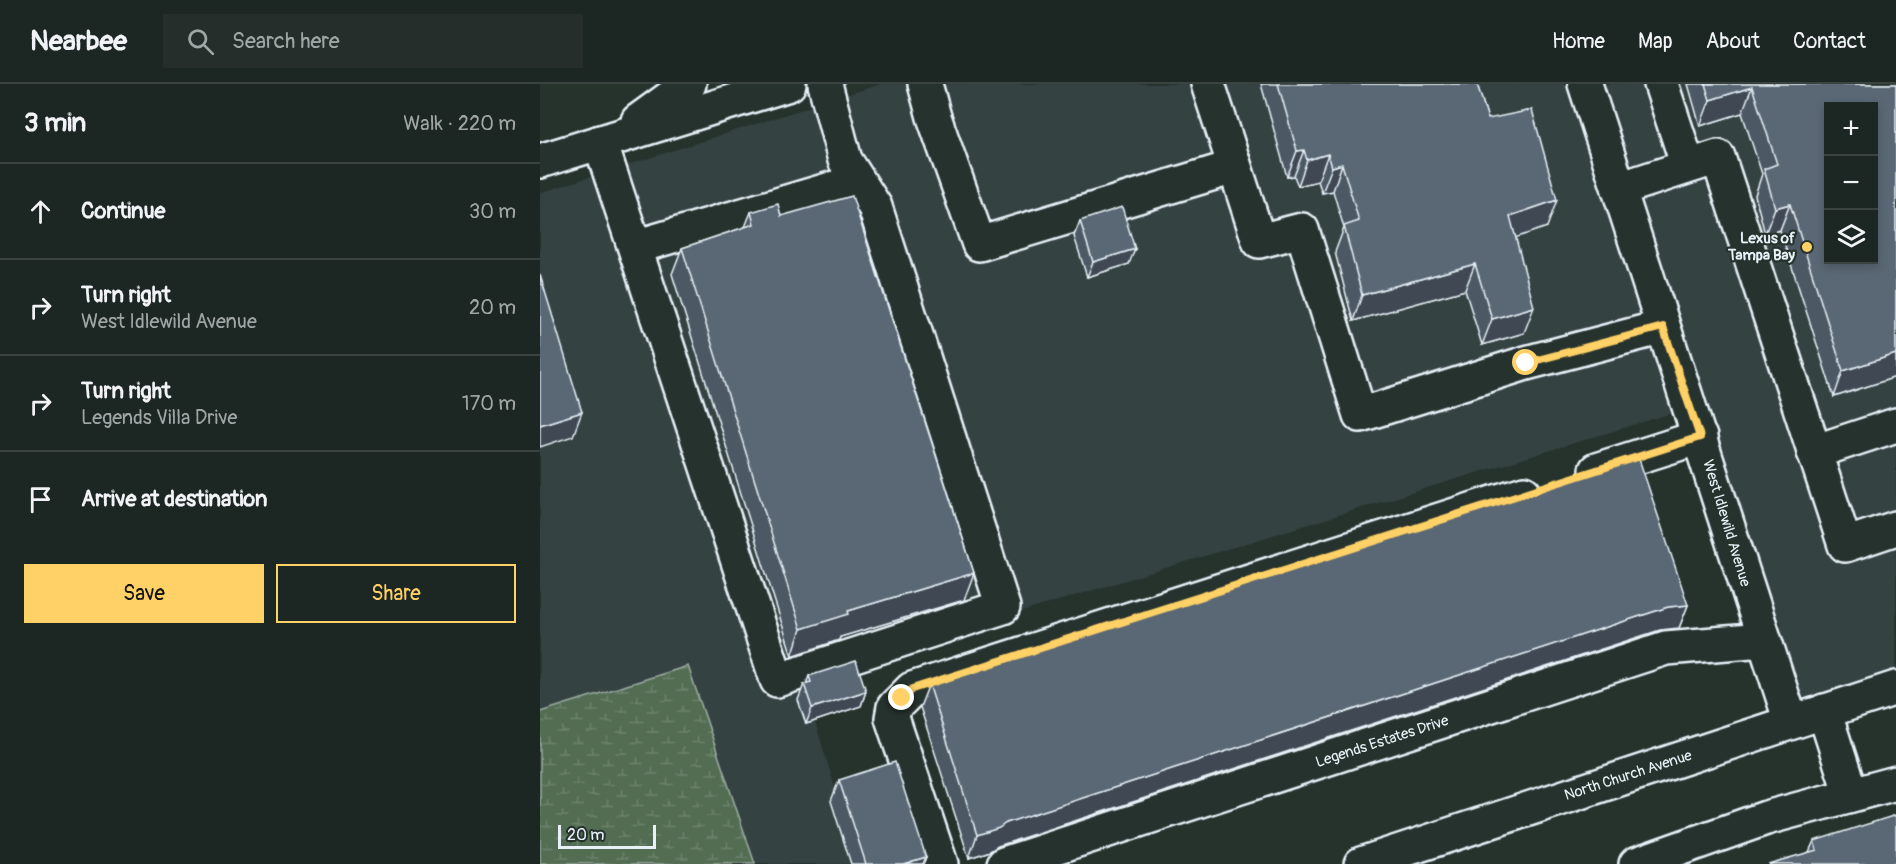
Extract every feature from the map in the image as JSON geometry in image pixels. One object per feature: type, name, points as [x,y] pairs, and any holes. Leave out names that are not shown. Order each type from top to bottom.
[{"type":"street","points":[[607,140],[689,84]]},
{"type":"street","points":[[540,161],[789,84]]},
{"type":"street","points":[[607,140],[635,247],[777,680],[1003,607],[875,207],[845,160],[825,84]]},
{"type":"street","points":[[925,84],[934,117],[979,244],[1234,166]]},
{"type":"street","points":[[1208,84],[1258,241],[1302,230],[1360,415],[1526,363],[1663,327]]},
{"type":"street","name":"West Idlewild Avenue","points":[[1585,84],[1791,722]]},
{"type":"street","points":[[1661,84],[1688,166]]},
{"type":"street","points":[[1619,189],[1718,157],[1845,545],[1896,528]]},
{"type":"street","points":[[635,247],[858,181]]},
{"type":"street","points":[[1814,452],[1896,425]]},
{"type":"street","points":[[941,864],[892,718],[894,707],[912,689],[1700,437]]},
{"type":"street","name":"Legends Estates Drive","points":[[1004,864],[1666,648],[1764,640]]},
{"type":"street","name":"North Church Avenue","points":[[1361,864],[1896,688]]},
{"type":"street","points":[[1824,711],[1851,795]]},
{"type":"street","points":[[1638,864],[1766,818],[1896,783]]},
{"type":"shaded area","points":[[881,84],[1565,84],[1672,413],[802,679],[858,864],[755,864],[688,666],[540,712],[540,193]]},
{"type":"shaded area","points":[[1605,84],[1896,84],[1896,670],[1804,700],[1782,636],[1781,622],[1777,622]]},
{"type":"green space","points":[[688,666],[755,864],[540,864],[540,712]]},
{"type":"building","points":[[1278,84],[1477,84],[1488,119],[1532,110],[1557,200],[1510,216],[1534,307],[1492,319],[1475,264],[1362,295],[1344,226],[1359,221],[1342,164],[1332,167],[1328,154],[1307,160],[1304,150],[1297,151]]},
{"type":"building","name":"Lexus of Tampa Bay","points":[[1705,84],[1896,84],[1896,354],[1843,371],[1790,204],[1775,208],[1764,169],[1777,164],[1752,87],[1710,100]]},
{"type":"building","points":[[852,196],[974,573],[848,611],[849,614],[801,629],[682,248],[754,224],[751,212],[778,204],[781,216]]},
{"type":"building","points":[[1122,207],[1135,249],[1093,262],[1080,221]]},
{"type":"building","points":[[540,275],[582,412],[540,425]]},
{"type":"building","points":[[1638,456],[1688,605],[1668,607],[1006,823],[999,828],[977,835],[929,684]]},
{"type":"building","points":[[856,661],[866,691],[812,708],[804,684],[811,682],[809,676]]},
{"type":"building","points":[[895,762],[926,857],[903,864],[866,864],[839,780]]},
{"type":"building","points":[[1896,815],[1896,864],[1768,864],[1817,850],[1814,841]]},
{"type":"place","name":"Lexus of Tampa Bay","points":[[1807,247]]},
{"type":"route","points":[[902,698],[912,689],[1700,437],[1663,327],[1526,363]]}]
